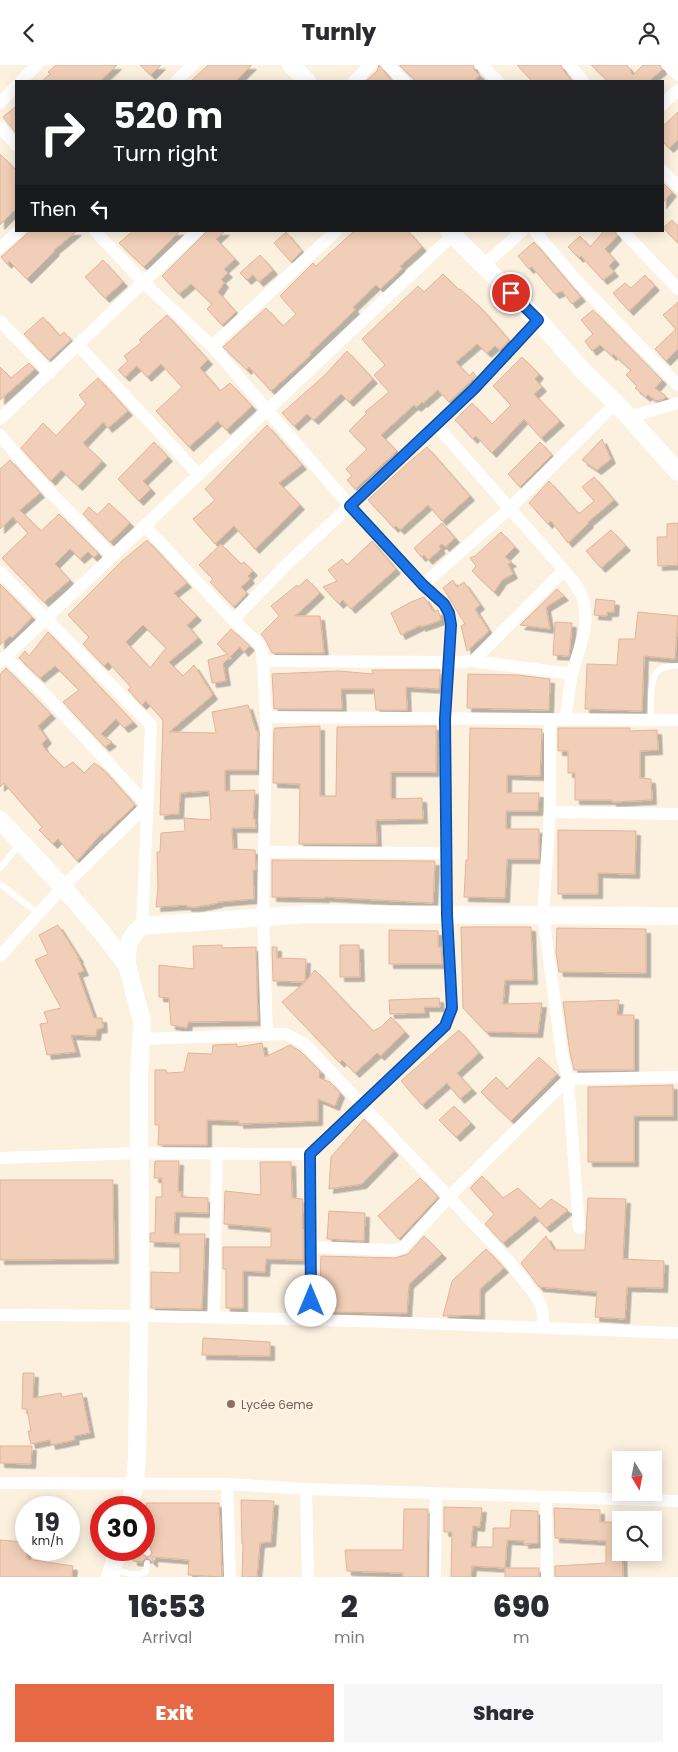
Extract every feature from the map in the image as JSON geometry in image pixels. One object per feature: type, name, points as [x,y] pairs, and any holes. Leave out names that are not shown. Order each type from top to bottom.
[{"type":"street","points":[[22,80],[37,65]]},
{"type":"street","points":[[177,80],[192,65]]},
{"type":"street","points":[[291,65],[306,80]]},
{"type":"street","points":[[355,80],[371,65]]},
{"type":"street","points":[[388,65],[403,80]]},
{"type":"street","points":[[481,65],[497,80]]},
{"type":"street","points":[[569,65],[582,80]]},
{"type":"street","points":[[668,65],[678,75]]},
{"type":"street","points":[[0,103],[15,87]]},
{"type":"street","points":[[664,103],[678,90]]},
{"type":"street","points":[[0,127],[15,144]]},
{"type":"street","points":[[664,172],[678,186]]},
{"type":"street","points":[[0,248],[18,232]]},
{"type":"street","points":[[0,1158],[140,1153],[310,1154],[445,1026],[452,1008],[447,915],[445,719],[451,625],[449,613],[444,604],[423,585],[350,506],[212,346],[144,283],[96,232]]},
{"type":"street","points":[[0,419],[196,232]]},
{"type":"street","points":[[212,346],[335,232]]},
{"type":"street","points":[[483,266],[521,232]]},
{"type":"street","points":[[536,232],[587,292],[678,385]]},
{"type":"street","points":[[624,232],[678,289]]},
{"type":"street","points":[[147,805],[44,693],[3,659],[451,233],[538,320],[678,472]]},
{"type":"street","points":[[233,620],[285,566],[474,389],[538,320]]},
{"type":"street","points":[[0,321],[50,373]]},
{"type":"street","points":[[78,345],[198,475]]},
{"type":"street","points":[[423,585],[510,508],[616,403]]},
{"type":"street","points":[[629,417],[678,403]]},
{"type":"street","points":[[436,425],[564,570],[576,585],[583,599],[585,624],[580,652],[572,673],[565,719]]},
{"type":"street","points":[[0,435],[32,473],[112,556]]},
{"type":"street","points":[[145,526],[233,620],[258,643],[262,651],[266,717],[263,917],[267,1035]]},
{"type":"street","points":[[473,661],[564,570]]},
{"type":"street","points":[[0,572],[151,725],[142,926],[132,935],[127,950],[127,965],[142,1021],[140,1039],[139,1315],[135,1484],[132,1496]]},
{"type":"street","points":[[262,661],[473,661],[572,673]]},
{"type":"street","points":[[266,717],[678,720]]},
{"type":"street","points":[[550,719],[550,812],[543,915],[562,1055],[568,1079],[579,1228]]},
{"type":"street","points":[[0,956],[63,887],[147,805]]},
{"type":"street","points":[[550,812],[678,814]]},
{"type":"street","points":[[0,820],[63,887],[127,965]]},
{"type":"street","points":[[264,852],[447,853]]},
{"type":"street","points":[[100,930],[307,914],[678,916]]},
{"type":"street","points":[[140,1039],[286,1034],[304,1044],[507,1259],[536,1296],[542,1309],[544,1328]]},
{"type":"street","points":[[310,1247],[393,1250],[402,1248],[449,1197],[568,1079],[678,1077]]},
{"type":"street","points":[[214,1317],[217,1153]]},
{"type":"street","points":[[310,1154],[311,1319]]},
{"type":"street","points":[[0,1315],[139,1315],[311,1319],[678,1333]]},
{"type":"street","points":[[0,1483],[227,1484],[306,1489],[678,1501]]},
{"type":"street","points":[[227,1484],[230,1577]]},
{"type":"street","points":[[306,1489],[308,1577]]},
{"type":"street","points":[[435,1577],[436,1493]]},
{"type":"street","points":[[546,1497],[547,1577]]},
{"type":"street","points":[[111,1573],[115,1561]]},
{"type":"lane","points":[[651,719],[653,676],[658,670],[667,666],[678,666]]},
{"type":"lane","points":[[0,868],[21,843]]},
{"type":"lane","points":[[0,884],[39,914]]},
{"type":"lane","points":[[111,1573],[136,1575],[146,1573],[147,1563]]},
{"type":"building","points":[[56,65],[117,65],[101,80],[43,80],[50,74],[48,72]]},
{"type":"building","points":[[140,65],[161,65],[151,75]]},
{"type":"building","points":[[208,65],[252,65],[237,80],[192,80]]},
{"type":"building","points":[[379,65],[391,80],[367,80],[377,71]]},
{"type":"building","points":[[399,65],[473,65],[475,71],[480,75],[474,80],[415,80]]},
{"type":"building","points":[[517,65],[561,65],[571,80],[531,80]]},
{"type":"building","points":[[591,65],[627,65],[633,75],[643,65],[660,65],[662,70],[650,80],[607,80]]},
{"type":"building","points":[[15,107],[15,132],[3,117]]},
{"type":"building","points":[[678,112],[678,140],[669,148],[664,143],[664,125]]},
{"type":"building","points":[[0,154],[15,169],[15,210],[0,225]]},
{"type":"building","points":[[664,184],[672,192],[664,202]]},
{"type":"building","points":[[672,220],[678,226],[678,243],[664,229]]},
{"type":"building","points":[[29,232],[76,232],[54,250],[27,279],[9,261],[7,264],[1,257]]},
{"type":"building","points":[[132,232],[179,232],[144,267],[119,243]]},
{"type":"building","points":[[206,232],[224,232],[216,239],[235,259],[224,269],[228,273],[221,279],[224,283],[218,292],[236,312],[222,325],[207,309],[212,304],[191,284],[179,294],[162,276]]},
{"type":"building","points":[[286,232],[302,251],[291,262],[274,243]]},
{"type":"building","points":[[353,232],[409,232],[422,247],[400,266],[402,269],[380,289],[376,285],[353,307],[355,310],[310,353],[311,355],[271,391],[249,367],[247,370],[223,347],[266,308],[283,326],[296,314],[280,296],[313,263],[316,266]]},
{"type":"building","points":[[603,232],[615,232],[617,236],[605,249],[615,260],[609,266],[614,272],[603,280],[581,256],[579,258],[568,247],[580,236],[590,247]]},
{"type":"building","points":[[534,242],[581,297],[572,304],[562,291],[555,294],[532,267],[529,269],[518,256]]},
{"type":"building","points":[[260,255],[273,270],[259,282],[253,275],[247,280],[240,273]]},
{"type":"building","points":[[103,260],[123,282],[105,298],[85,277]]},
{"type":"building","points":[[443,274],[480,307],[509,340],[500,350],[495,346],[487,353],[477,344],[456,362],[469,376],[473,372],[476,376],[449,402],[438,390],[417,407],[414,405],[381,435],[397,451],[355,489],[347,480],[352,476],[346,469],[367,449],[349,431],[367,413],[365,412],[389,392],[374,375],[385,365],[362,339],[418,286],[424,292]]},
{"type":"building","points":[[645,275],[655,286],[629,311],[613,293],[625,283],[631,288]]},
{"type":"building","points":[[678,302],[678,349],[666,361],[655,349],[676,329],[663,315]]},
{"type":"building","points":[[593,310],[662,380],[655,388],[666,396],[664,399],[656,401],[648,395],[646,397],[635,388],[637,386],[626,375],[631,370],[600,345],[592,351],[585,341],[593,334],[581,320]]},
{"type":"building","points":[[167,315],[208,360],[200,368],[220,391],[230,383],[252,406],[226,430],[218,421],[189,447],[156,411],[182,387],[161,364],[147,377],[137,366],[125,377],[118,370],[128,361],[124,356],[142,342],[139,340]]},
{"type":"building","points":[[43,317],[60,336],[64,332],[71,340],[49,360],[24,334]]},
{"type":"building","points":[[347,351],[373,379],[349,402],[341,394],[314,420],[307,414],[294,426],[282,413],[325,375]]},
{"type":"building","points":[[522,357],[539,374],[535,379],[542,387],[534,394],[560,421],[541,438],[524,419],[492,453],[476,436],[473,439],[455,420],[472,403],[492,424],[511,405],[493,386]]},
{"type":"building","points":[[29,363],[35,369],[0,400],[0,367],[11,378]]},
{"type":"building","points":[[98,378],[128,411],[108,428],[103,422],[83,443],[102,461],[78,486],[61,470],[51,481],[21,448],[43,423],[56,436],[86,404],[79,395]]},
{"type":"building","points":[[267,425],[302,465],[279,483],[300,505],[255,549],[234,526],[215,544],[193,519],[215,500],[205,489]]},
{"type":"building","points":[[602,439],[611,459],[597,470],[582,460]]},
{"type":"building","points":[[154,442],[168,457],[143,481],[151,489],[139,501],[118,479]]},
{"type":"building","points":[[540,442],[552,455],[520,487],[508,474]]},
{"type":"building","points":[[427,447],[470,496],[442,521],[428,505],[400,530],[396,526],[394,528],[368,500]]},
{"type":"building","points":[[10,460],[40,493],[20,510],[41,531],[59,514],[98,553],[94,558],[88,552],[80,559],[70,549],[55,564],[70,580],[44,602],[2,558],[28,533],[13,517],[0,529],[0,469]]},
{"type":"building","points":[[594,477],[614,500],[588,522],[568,543],[551,521],[548,524],[529,503],[549,481],[580,513],[594,501],[582,487]]},
{"type":"building","points":[[109,503],[130,523],[110,542],[83,514],[89,507],[97,515]]},
{"type":"building","points":[[442,523],[455,538],[445,547],[442,544],[439,546],[441,549],[428,560],[424,555],[421,557],[414,548]]},
{"type":"building","points":[[678,523],[678,565],[658,566],[657,537],[667,537],[667,524]]},
{"type":"building","points":[[611,530],[626,546],[601,568],[586,551]]},
{"type":"building","points":[[501,532],[515,547],[505,557],[512,562],[508,564],[513,574],[502,580],[494,592],[472,571],[476,566],[470,558],[475,556]]},
{"type":"building","points":[[147,540],[187,583],[174,593],[197,616],[187,625],[198,638],[169,662],[183,676],[194,665],[213,695],[169,732],[216,733],[212,712],[248,705],[256,731],[258,731],[257,770],[225,770],[225,791],[255,790],[253,819],[255,819],[256,828],[232,828],[233,849],[255,850],[256,870],[253,870],[254,899],[218,902],[197,907],[187,907],[187,905],[156,907],[158,887],[157,852],[160,852],[161,833],[185,831],[184,818],[211,820],[209,791],[180,793],[179,814],[160,815],[163,720],[146,701],[142,705],[128,690],[131,687],[108,662],[104,666],[83,644],[89,637],[68,615],[122,561]],"holes":[[[143,625],[166,648],[150,668],[126,642]]]},
{"type":"building","points":[[372,541],[396,569],[351,609],[343,600],[339,604],[323,587],[337,581],[328,570],[342,559],[347,565]]},
{"type":"building","points":[[221,544],[241,564],[244,562],[253,571],[248,576],[250,579],[241,587],[247,593],[234,607],[210,582],[213,579],[199,565]]},
{"type":"building","points":[[307,579],[320,593],[295,616],[320,616],[324,653],[272,653],[261,634],[279,616],[271,606]]},
{"type":"building","points":[[453,580],[457,587],[464,582],[480,605],[475,609],[489,631],[467,651],[461,626],[465,624],[443,588]]},
{"type":"building","points":[[0,584],[32,617],[12,638],[10,636],[0,645]]},
{"type":"building","points":[[557,589],[564,596],[546,607],[550,629],[520,625]]},
{"type":"building","points":[[424,597],[434,612],[438,610],[441,620],[421,627],[421,625],[401,635],[391,613]]},
{"type":"building","points":[[596,599],[615,601],[614,612],[607,612],[607,616],[594,615]]},
{"type":"building","points":[[638,612],[678,616],[675,659],[644,656],[642,711],[585,709],[587,664],[617,665],[619,639],[635,639]]},
{"type":"building","points":[[555,622],[572,623],[569,656],[553,655]]},
{"type":"building","points":[[231,629],[250,646],[244,652],[240,647],[223,664],[226,681],[212,683],[208,660],[228,654],[217,644]]},
{"type":"building","points":[[48,632],[133,722],[124,728],[116,719],[101,734],[112,742],[105,747],[63,702],[79,690],[55,666],[40,678],[19,658],[25,651],[29,656]]},
{"type":"building","points":[[6,668],[51,714],[38,726],[47,739],[42,744],[45,749],[64,768],[73,762],[84,773],[94,763],[103,769],[135,805],[104,834],[102,833],[77,861],[58,839],[53,844],[39,830],[42,827],[4,783],[0,787],[0,674]]},
{"type":"building","points":[[372,670],[440,670],[439,689],[406,687],[407,710],[376,710],[374,689],[341,689],[342,709],[274,709],[272,674],[339,671],[373,674]]},
{"type":"building","points":[[468,674],[518,675],[550,679],[549,710],[467,708]]},
{"type":"building","points":[[320,726],[320,796],[336,796],[337,727],[436,726],[436,772],[391,772],[391,799],[422,798],[423,819],[376,820],[377,844],[299,844],[300,784],[273,783],[274,730],[275,728]]},
{"type":"building","points":[[470,728],[542,729],[540,776],[507,775],[507,793],[539,793],[538,811],[506,811],[506,829],[539,829],[539,859],[507,859],[505,898],[464,897],[466,860],[468,860]]},
{"type":"building","points":[[558,728],[630,728],[630,731],[657,730],[658,750],[640,751],[640,778],[651,779],[652,800],[612,802],[612,800],[575,800],[575,773],[568,773],[568,751],[558,751]]},
{"type":"building","points":[[558,830],[636,831],[635,874],[598,873],[598,894],[558,894]]},
{"type":"building","points":[[272,860],[435,861],[433,903],[325,897],[272,897]]},
{"type":"building","points":[[58,925],[79,958],[84,971],[78,973],[94,1018],[102,1018],[103,1028],[97,1029],[96,1036],[71,1035],[76,1052],[47,1055],[40,1024],[48,1023],[44,1012],[61,1008],[35,960],[48,954],[39,935]]},
{"type":"building","points":[[461,927],[531,927],[533,980],[505,980],[503,1004],[542,1003],[538,1033],[486,1032],[463,1008]]},
{"type":"building","points":[[557,928],[646,929],[646,973],[559,972],[556,953]]},
{"type":"building","points":[[389,930],[438,931],[438,947],[441,947],[442,964],[389,964]]},
{"type":"building","points":[[222,945],[222,948],[256,947],[258,1021],[188,1022],[187,1028],[171,1025],[169,998],[159,997],[159,965],[194,969],[193,946]]},
{"type":"building","points":[[340,945],[359,945],[360,977],[340,977]]},
{"type":"building","points":[[272,947],[277,947],[277,958],[306,959],[305,982],[273,981]]},
{"type":"building","points":[[315,970],[373,1031],[381,1027],[391,1017],[405,1032],[380,1056],[377,1053],[355,1073],[342,1060],[340,1063],[282,1002],[305,982]]},
{"type":"building","points":[[439,998],[440,1007],[424,1007],[425,1013],[390,1014],[389,1000]]},
{"type":"building","points":[[619,1000],[617,1015],[634,1015],[634,1070],[574,1070],[563,1002]]},
{"type":"building","points":[[459,1030],[479,1053],[457,1073],[472,1089],[460,1099],[447,1083],[422,1105],[401,1081]]},
{"type":"building","points":[[262,1043],[265,1057],[290,1045],[300,1051],[320,1071],[319,1078],[330,1082],[340,1093],[335,1106],[318,1099],[318,1121],[239,1124],[239,1121],[207,1120],[207,1145],[158,1145],[159,1125],[155,1125],[155,1070],[166,1070],[167,1073],[184,1072],[188,1053],[212,1054],[213,1045],[237,1044],[237,1047]]},
{"type":"building","points":[[539,1057],[557,1074],[511,1121],[481,1092],[496,1077],[507,1089]]},
{"type":"building","points":[[673,1085],[673,1116],[634,1116],[634,1162],[588,1162],[588,1087]]},
{"type":"building","points":[[454,1106],[471,1123],[456,1137],[439,1120]]},
{"type":"building","points":[[364,1119],[394,1151],[362,1184],[329,1189],[331,1157]]},
{"type":"building","points":[[155,1161],[179,1161],[178,1192],[182,1192],[181,1197],[208,1198],[208,1213],[175,1212],[174,1234],[205,1234],[202,1309],[151,1308],[151,1272],[180,1273],[180,1243],[150,1242],[150,1233],[155,1233],[156,1197],[162,1197],[162,1178],[154,1178]]},
{"type":"building","points":[[260,1162],[291,1162],[292,1198],[303,1199],[303,1260],[266,1259],[265,1272],[243,1271],[243,1308],[226,1308],[226,1269],[223,1269],[223,1247],[271,1247],[271,1228],[224,1224],[225,1191],[261,1195]]},
{"type":"building","points":[[482,1176],[503,1198],[518,1188],[540,1209],[551,1199],[568,1210],[546,1228],[535,1216],[503,1243],[485,1224],[494,1214],[470,1188]]},
{"type":"building","points":[[420,1178],[438,1197],[399,1239],[378,1216]]},
{"type":"building","points":[[0,1180],[113,1180],[114,1259],[0,1260]]},
{"type":"building","points":[[588,1198],[626,1199],[623,1259],[664,1261],[663,1288],[627,1287],[625,1319],[595,1317],[597,1292],[539,1287],[521,1263],[546,1236],[554,1250],[585,1250]]},
{"type":"building","points":[[329,1211],[365,1213],[364,1241],[327,1239]]},
{"type":"building","points":[[424,1236],[442,1254],[409,1284],[407,1313],[319,1312],[321,1256],[395,1258],[408,1254]]},
{"type":"building","points":[[486,1249],[504,1268],[480,1289],[480,1315],[443,1316],[452,1281]]},
{"type":"building","points":[[203,1338],[270,1342],[270,1356],[202,1355]]},
{"type":"building","points":[[23,1373],[34,1373],[33,1398],[61,1393],[62,1397],[82,1393],[90,1433],[74,1436],[75,1440],[51,1445],[50,1440],[31,1444],[28,1431],[31,1431],[27,1409],[22,1409]]},
{"type":"building","points":[[0,1446],[32,1446],[31,1464],[0,1463]]},
{"type":"building","points":[[241,1500],[274,1501],[271,1542],[260,1543],[257,1577],[242,1577]]},
{"type":"building","points":[[155,1503],[219,1503],[222,1577],[188,1575],[189,1560],[155,1557]]},
{"type":"building","points":[[444,1507],[482,1508],[480,1527],[473,1526],[471,1547],[493,1547],[493,1528],[510,1528],[511,1510],[538,1511],[538,1543],[524,1544],[524,1541],[507,1540],[505,1568],[472,1566],[471,1577],[451,1577],[452,1532],[444,1532]]},
{"type":"building","points":[[554,1508],[600,1510],[600,1522],[612,1522],[612,1561],[622,1561],[623,1577],[555,1577],[555,1566],[606,1563],[606,1541],[555,1538]]},
{"type":"building","points":[[404,1509],[428,1509],[427,1577],[403,1577],[403,1573],[347,1571],[345,1550],[403,1550]]},
{"type":"building","points":[[0,1540],[15,1541],[15,1561],[40,1561],[73,1566],[72,1577],[0,1577]]},
{"type":"building","points":[[505,1568],[539,1568],[539,1577],[505,1577]]},
{"type":"place","name":"Lycée 6eme","points":[[231,1404]]},
{"type":"route","points":[[311,1301],[310,1154],[445,1026],[452,1008],[447,915],[445,719],[451,625],[449,613],[444,604],[423,585],[350,506],[474,389],[538,320],[511,293]]}]
